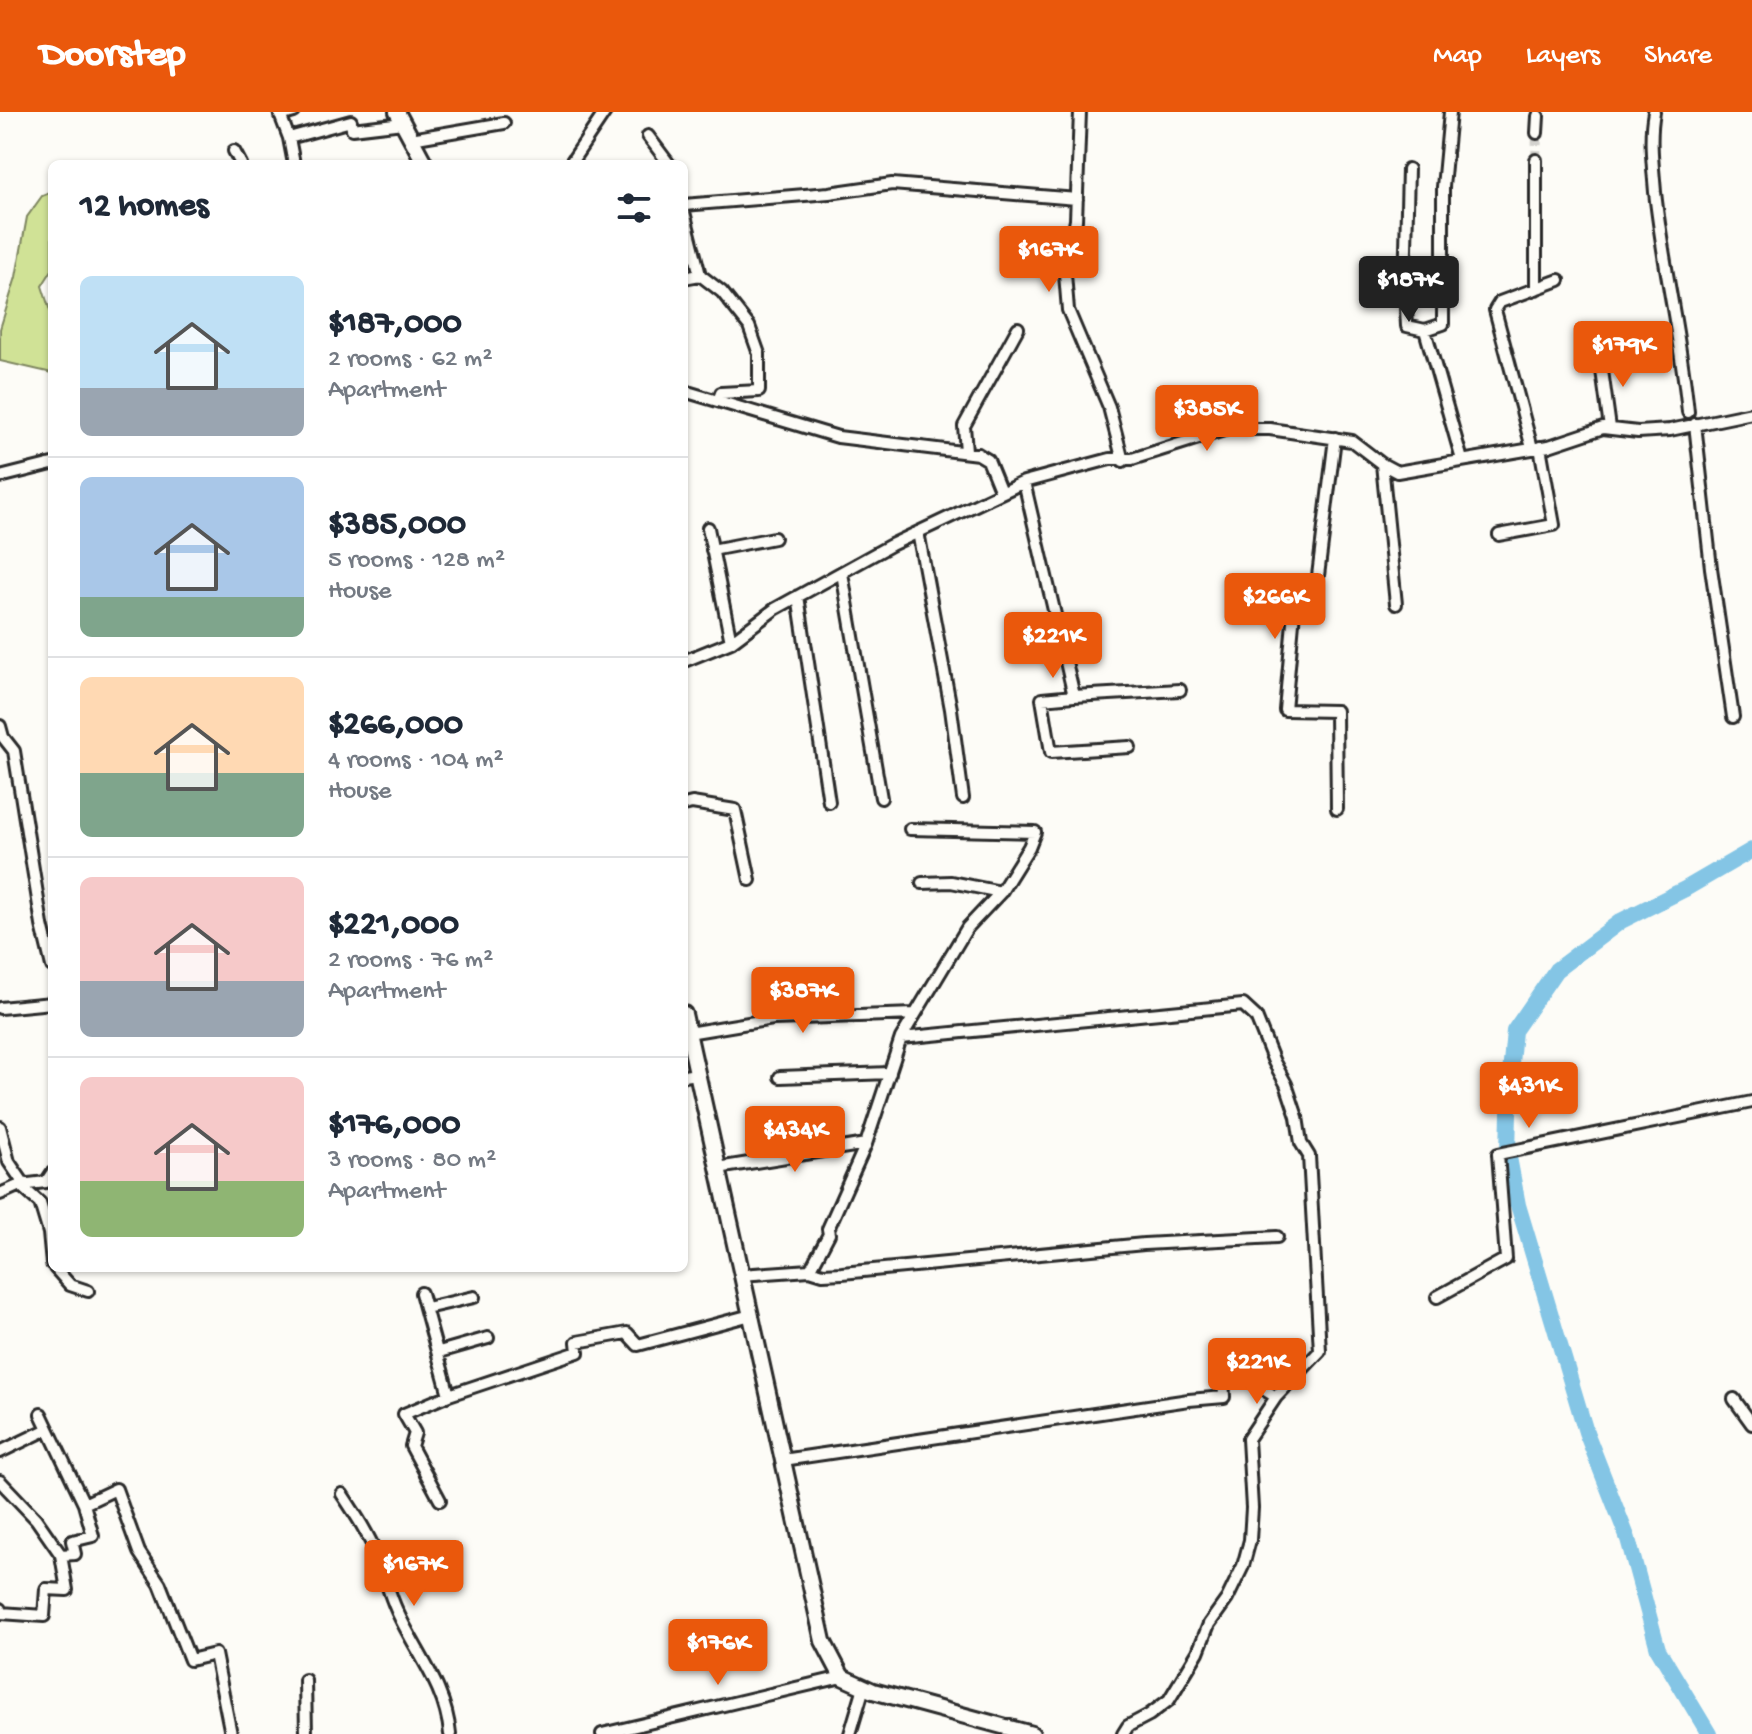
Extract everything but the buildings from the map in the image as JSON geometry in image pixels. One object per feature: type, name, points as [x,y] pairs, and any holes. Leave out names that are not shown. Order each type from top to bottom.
[{"type":"main road","points":[[400,117],[423,160]]},
{"type":"main road","points":[[688,1033],[691,1075],[718,1168],[823,1641],[842,1677],[864,1687],[1032,1734]]},
{"type":"street","points":[[293,160],[289,138],[279,114],[294,112]]},
{"type":"street","points":[[573,160],[605,112]]},
{"type":"street","points":[[1080,112],[1076,220],[1065,274],[1068,310],[1079,343],[1109,407],[1123,461]]},
{"type":"street","points":[[1408,169],[1407,326],[1425,330],[1443,324],[1443,187],[1450,112]]},
{"type":"street","points":[[1654,112],[1653,169],[1661,247],[1678,332],[1688,412]]},
{"type":"street","points":[[1537,133],[1538,116]]},
{"type":"street","points":[[289,138],[351,121],[352,129],[400,117]]},
{"type":"street","points":[[411,139],[504,123]]},
{"type":"street","points":[[648,136],[666,160]]},
{"type":"street","points":[[234,151],[239,160]]},
{"type":"street","points":[[1536,160],[1536,289]]},
{"type":"street","points":[[688,205],[829,193],[892,184],[1077,199]]},
{"type":"street","points":[[688,228],[700,275],[722,292],[749,326],[759,354],[759,391],[721,393],[718,401]]},
{"type":"street","points":[[688,277],[700,275]]},
{"type":"street","points":[[1499,535],[1554,525],[1536,447],[1495,310],[1500,302],[1559,280]]},
{"type":"street","points":[[966,451],[964,426],[1018,328]]},
{"type":"street","points":[[1425,330],[1462,460]]},
{"type":"street","points":[[1600,356],[1610,428]]},
{"type":"street","points":[[688,392],[838,437],[966,451],[988,460],[1001,492]]},
{"type":"street","points":[[688,659],[731,642],[775,609],[918,532],[1024,482],[1110,459],[1123,461],[1227,429],[1270,429],[1352,441],[1397,472],[1536,447],[1603,428],[1638,432],[1670,430],[1752,413]]},
{"type":"street","points":[[1695,424],[1711,568],[1733,717]]},
{"type":"street","points":[[1335,438],[1318,576],[1294,611],[1285,710],[1336,711],[1337,809]]},
{"type":"street","points":[[1382,464],[1396,604]]},
{"type":"street","points":[[0,477],[48,465]]},
{"type":"street","points":[[1024,482],[1074,696]]},
{"type":"street","points":[[708,528],[731,642]]},
{"type":"street","points":[[918,532],[944,667],[963,798]]},
{"type":"street","points":[[712,550],[774,538]]},
{"type":"street","points":[[842,573],[881,798]]},
{"type":"street","points":[[798,596],[829,802]]},
{"type":"street","points":[[1130,747],[1051,752],[1042,699],[1180,690]]},
{"type":"street","points":[[0,726],[3,737],[14,751],[39,911],[48,949]]},
{"type":"street","points":[[688,804],[735,810],[750,880]]},
{"type":"street","points":[[810,1270],[829,1234],[828,1229],[866,1144],[901,1038],[967,928],[1001,892],[1021,862],[1035,832],[910,829]]},
{"type":"street","points":[[922,883],[951,882],[1001,892]]},
{"type":"street","points":[[0,1008],[48,1003]]},
{"type":"street","points":[[901,1038],[1243,1005],[1256,1017],[1297,1117],[1301,1143],[1309,1156],[1320,1351],[1276,1397],[1248,1439],[1252,1508],[1250,1540],[1243,1566],[1227,1599],[1209,1624],[1198,1652],[1169,1700],[1128,1726],[1123,1734]]},
{"type":"street","points":[[688,1033],[773,1019],[915,1014]]},
{"type":"street","points":[[780,1077],[890,1073]]},
{"type":"street","points":[[1437,1297],[1506,1259],[1498,1154],[1752,1102]]},
{"type":"street","points":[[0,1127],[9,1162],[22,1184],[40,1203],[48,1230]]},
{"type":"street","points":[[718,1168],[866,1144]]},
{"type":"street","points":[[0,1194],[22,1184],[46,1182],[48,1179]]},
{"type":"street","points":[[740,1275],[810,1270],[823,1274],[842,1273],[1144,1244],[1277,1237]]},
{"type":"street","points":[[59,1272],[70,1285],[88,1291]]},
{"type":"street","points":[[421,1293],[449,1395]]},
{"type":"street","points":[[426,1308],[474,1297]]},
{"type":"street","points":[[440,1500],[411,1446],[415,1433],[404,1414],[449,1395],[578,1352],[577,1342],[627,1333],[638,1345],[751,1315]]},
{"type":"street","points":[[439,1352],[488,1338]]},
{"type":"street","points":[[783,1460],[1224,1397],[1223,1373],[1228,1367],[1276,1397]]},
{"type":"street","points":[[1734,1399],[1752,1424]]},
{"type":"street","points":[[41,1414],[84,1504],[93,1536],[72,1541],[75,1554],[61,1555]]},
{"type":"street","points":[[0,1452],[48,1429]]},
{"type":"street","points":[[0,1481],[36,1519],[61,1555],[67,1590],[46,1589],[44,1616],[1,1613],[0,1609]]},
{"type":"street","points":[[84,1504],[116,1489],[139,1552],[160,1584],[190,1660],[215,1654],[231,1734]]},
{"type":"street","points":[[342,1494],[363,1525],[395,1608],[432,1673],[448,1712],[450,1734]]},
{"type":"street","points":[[602,1734],[842,1677]]},
{"type":"street","points":[[305,1680],[306,1734]]},
{"type":"street","points":[[850,1734],[864,1687]]},
{"type":"green space","points":[[48,194],[48,276],[42,286],[48,305],[48,372],[0,361],[0,329],[16,277],[27,217],[42,196]]},
{"type":"waterway","points":[[1709,1734],[1658,1649],[1628,1539],[1586,1432],[1518,1205],[1508,1152],[1510,1074],[1514,1031],[1556,970],[1621,921],[1752,850]]},
{"type":"tunnel","points":[[1536,160],[1537,133]]}]
